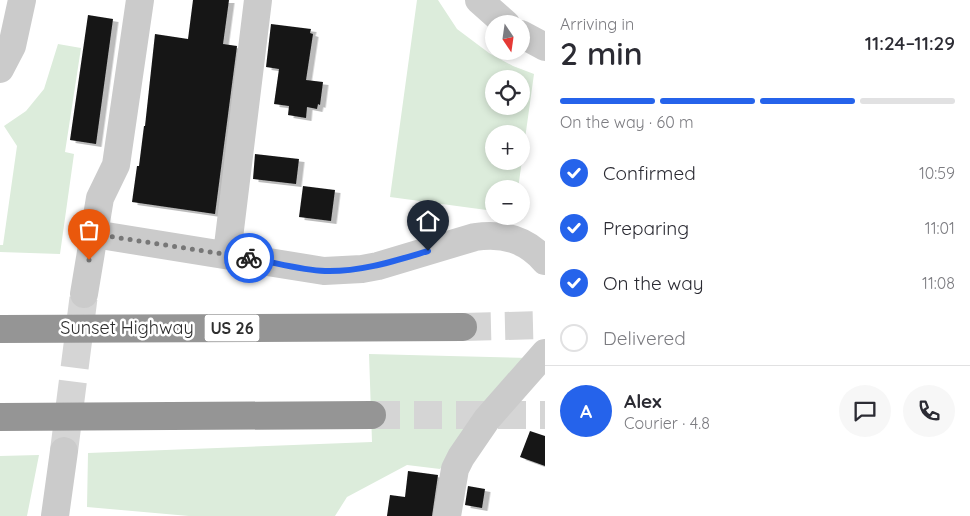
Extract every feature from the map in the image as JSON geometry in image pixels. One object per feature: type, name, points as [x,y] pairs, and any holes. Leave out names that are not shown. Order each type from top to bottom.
[{"type":"highway","name":"Sunset Highway","points":[[0,329],[464,327]]},
{"type":"highway","points":[[0,417],[372,415]]},
{"type":"street","points":[[0,69],[12,46],[22,0]]},
{"type":"street","points":[[84,294],[100,198],[116,165],[140,0]]},
{"type":"street","points":[[227,254],[258,0]]},
{"type":"street","points":[[479,0],[496,15]]},
{"type":"street","points":[[530,39],[545,47]]},
{"type":"street","points":[[94,234],[324,271],[343,271],[378,266],[468,239],[489,235],[504,236],[518,240],[532,248],[545,261]]},
{"type":"street","points":[[447,516],[455,469],[461,456],[487,419],[545,353]]},
{"type":"street","points":[[55,516],[64,451]]},
{"type":"green space","points":[[417,0],[438,0],[457,29],[485,50],[485,60],[502,60],[524,70],[485,70],[485,115],[528,115],[527,125],[485,125],[485,170],[521,170],[519,180],[485,180],[485,210],[390,197]]},
{"type":"green space","points":[[58,44],[81,48],[65,152],[74,154],[60,254],[0,252],[0,245],[3,245],[17,146],[4,126],[26,111],[44,89]]},
{"type":"green space","points":[[530,72],[534,74],[530,103]]},
{"type":"green space","points":[[369,354],[529,358],[440,469],[407,465],[347,497],[335,516],[189,516],[87,507],[88,453],[372,442]]},
{"type":"green space","points":[[39,455],[27,516],[0,516],[0,456]]},
{"type":"building","points":[[193,0],[229,0],[223,44],[237,46],[215,214],[132,202],[145,126],[155,34],[188,39]]},
{"type":"building","points":[[88,15],[113,19],[96,144],[70,140]]},
{"type":"building","points":[[271,24],[311,29],[310,33],[313,34],[306,80],[323,82],[320,105],[318,104],[317,109],[307,107],[306,118],[288,115],[289,106],[274,104],[279,69],[266,67]]},
{"type":"building","points":[[255,154],[299,159],[296,184],[253,179]]},
{"type":"building","points":[[303,186],[335,190],[331,221],[299,217]]},
{"type":"building","points":[[530,431],[545,436],[545,466],[520,457]]},
{"type":"building","points":[[408,471],[438,475],[432,516],[387,516],[390,495],[405,497]]},
{"type":"building","points":[[468,486],[485,489],[482,508],[465,505]]},
{"type":"tunnel","points":[[64,451],[84,294]]},
{"type":"tunnel","points":[[463,327],[545,325]]},
{"type":"tunnel","points":[[372,415],[545,415]]},
{"type":"way so far","points":[[89,260],[94,234],[249,258]]},
{"type":"route","points":[[249,258],[324,271],[343,271],[378,266],[428,251]]}]
